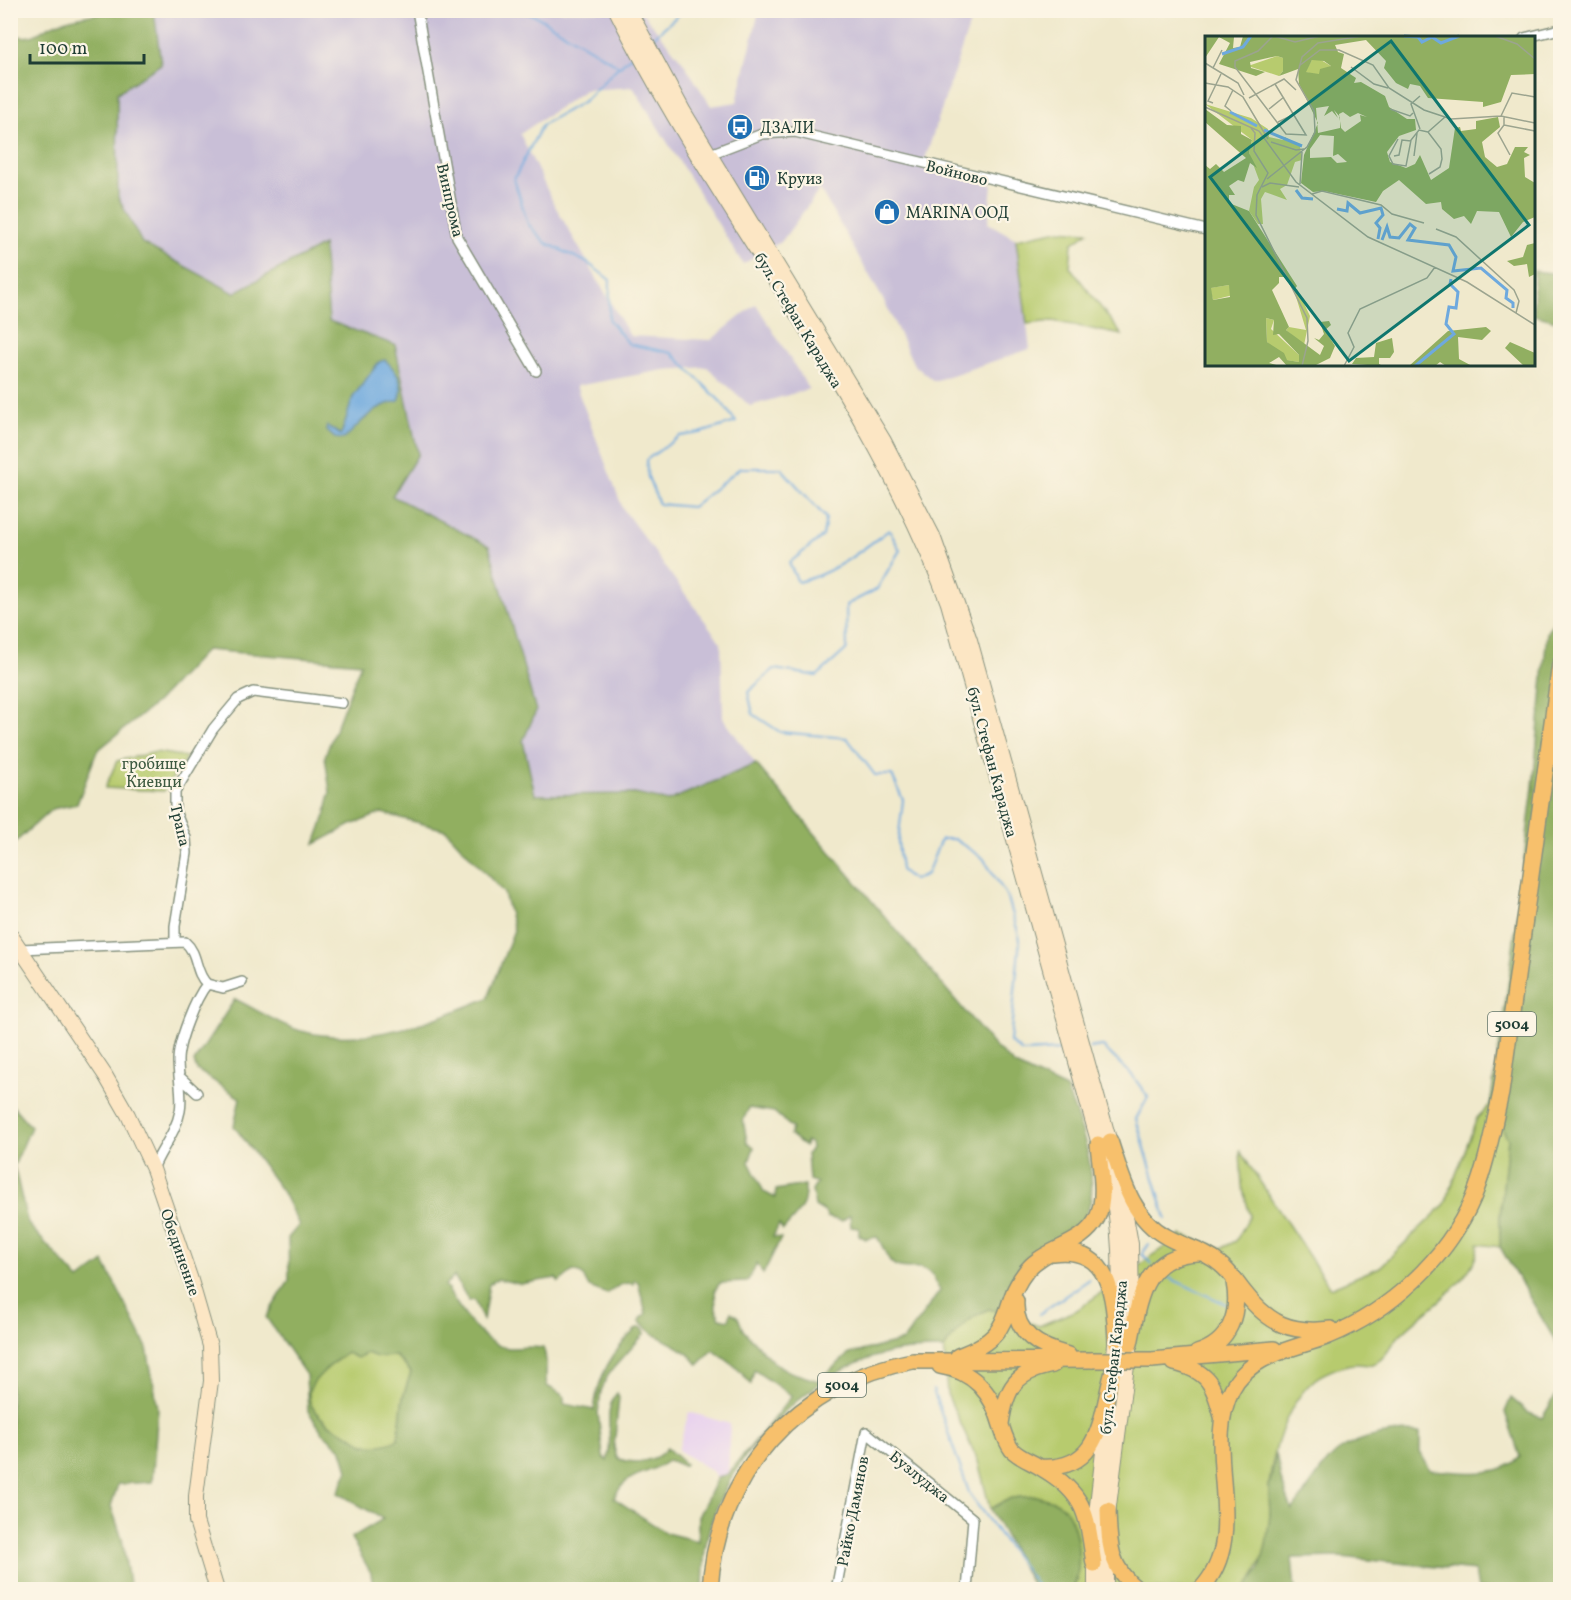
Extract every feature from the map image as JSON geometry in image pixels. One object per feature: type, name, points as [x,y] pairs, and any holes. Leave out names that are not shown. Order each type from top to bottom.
[{"type":"main road","name":"бул. Стефан Караджа","points":[[616,10],[705,156],[875,447],[927,550],[963,654],[1104,1143],[1112,1191],[1120,1246],[1123,1342],[1104,1549],[1106,1590]]},
{"type":"main road","name":"бул. Стефан Караджа","points":[[629,10],[705,156]]},
{"type":"main road","name":"5004","points":[[710,1590],[714,1545],[726,1508],[745,1474],[772,1439],[801,1410],[830,1391],[885,1367],[913,1361],[944,1359],[1157,1360],[1295,1347],[1346,1328],[1384,1305],[1439,1253],[1459,1226],[1473,1197],[1487,1157],[1516,996],[1560,664]]},
{"type":"main road","points":[[10,934],[20,949]]},
{"type":"main road","name":"Обединение","points":[[20,949],[105,1075],[128,1115],[153,1169],[190,1277],[210,1346],[211,1381],[196,1496],[196,1521],[217,1590]]},
{"type":"main road","points":[[1104,1143],[1127,1193],[1143,1218],[1167,1237],[1221,1264],[1256,1306],[1282,1325],[1299,1330],[1346,1328]]},
{"type":"main road","points":[[944,1359],[970,1351],[995,1336],[1004,1323],[1027,1270],[1046,1254],[1084,1234],[1097,1217],[1101,1194],[1104,1143]]},
{"type":"main road","points":[[1123,1342],[1151,1274],[1161,1264],[1182,1254],[1202,1253]]},
{"type":"main road","points":[[1046,1254],[1075,1254],[1103,1272],[1114,1298],[1123,1342]]},
{"type":"main road","points":[[1157,1360],[1203,1351],[1224,1336],[1232,1325],[1236,1311],[1233,1278]]},
{"type":"main road","points":[[1016,1292],[1018,1323],[1026,1334],[1048,1349],[1088,1360]]},
{"type":"main road","name":"бул. Стефан Караджа","points":[[1095,1590],[1096,1514],[1112,1375],[1123,1342]]},
{"type":"main road","points":[[1223,1419],[1232,1389],[1248,1369],[1295,1347]]},
{"type":"main road","points":[[1001,1424],[1008,1392],[1021,1377],[1039,1368],[1088,1360]]},
{"type":"main road","points":[[1157,1360],[1193,1368],[1205,1376],[1214,1389],[1223,1419],[1224,1545],[1217,1567],[1200,1590]]},
{"type":"main road","points":[[913,1361],[956,1369],[973,1378],[990,1397],[1006,1441],[1013,1451],[1070,1488],[1080,1500],[1088,1522],[1094,1563]]},
{"type":"main road","points":[[1040,1467],[1071,1465],[1088,1450],[1097,1434],[1112,1375]]},
{"type":"main road","points":[[1108,1510],[1109,1546],[1112,1560],[1126,1580],[1138,1590]]},
{"type":"street","name":"Винпрома","points":[[417,10],[457,237],[536,370]]},
{"type":"street","points":[[1532,36],[1560,29]]},
{"type":"street","name":"Войново","points":[[705,156],[762,134],[795,132],[1205,230]]},
{"type":"street","name":"Трапа","points":[[175,941],[175,926],[187,854],[186,838],[175,811],[175,792],[213,729],[238,699],[253,692],[342,703]]},
{"type":"street","points":[[20,949],[185,942],[193,949],[197,971],[207,984],[223,988],[242,982]]},
{"type":"street","points":[[153,1169],[156,1160],[164,1151],[180,1110],[181,1037],[207,984]]},
{"type":"street","points":[[179,1076],[197,1093]]},
{"type":"street","name":"Бузлуджа","points":[[866,1432],[973,1519],[968,1590]]},
{"type":"street","name":"Райко Дамянов","points":[[836,1590],[866,1432]]},
{"type":"street","points":[[1088,1590],[1094,1563]]},
{"type":"shaded area","points":[[154,11],[641,11],[683,62],[711,106],[737,102],[759,11],[974,11],[922,168],[992,185],[988,223],[1016,239],[1030,349],[934,381],[914,365],[885,303],[820,189],[782,241],[743,264],[633,87],[585,90],[520,134],[555,206],[630,336],[711,340],[756,304],[809,389],[750,406],[707,367],[664,370],[576,386],[623,509],[721,643],[723,718],[756,764],[668,801],[635,794],[535,796],[523,741],[536,711],[489,546],[392,496],[395,345],[329,321],[322,245],[234,293],[142,242],[118,197],[117,93],[161,64]]},
{"type":"shaded area","points":[[689,1412],[730,1424],[728,1475],[717,1478],[712,1471],[678,1450]]},
{"type":"green space","points":[[124,10],[154,11],[161,64],[117,93],[118,197],[142,243],[234,293],[323,245],[329,321],[395,345],[418,454],[392,496],[489,546],[536,711],[523,741],[535,795],[635,794],[668,801],[756,764],[995,1047],[1015,1065],[1066,1089],[1079,1122],[1090,1163],[1092,1184],[1090,1203],[1084,1219],[1072,1231],[1039,1248],[1024,1261],[1013,1276],[1002,1313],[989,1309],[975,1316],[958,1331],[944,1349],[889,1353],[858,1363],[828,1379],[799,1399],[772,1424],[749,1451],[730,1481],[715,1512],[705,1549],[703,1589],[439,1590],[439,1586],[430,1584],[416,1589],[373,1589],[371,1573],[351,1538],[383,1519],[338,1493],[348,1470],[342,1450],[323,1433],[308,1411],[306,1375],[266,1317],[289,1281],[288,1238],[299,1225],[282,1191],[234,1126],[240,1098],[197,1070],[194,1062],[235,999],[276,1021],[301,1031],[349,1036],[396,1030],[443,1016],[488,998],[514,930],[504,893],[446,830],[382,813],[351,825],[315,844],[326,813],[330,792],[325,756],[361,663],[206,650],[156,703],[97,751],[77,804],[52,809],[11,846],[11,35],[28,37],[63,21]],"holes":[[[385,360],[401,389],[399,400],[379,408],[351,431],[335,438],[326,430],[331,428],[341,435],[353,397],[379,362]],[[749,1108],[774,1112],[792,1128],[790,1135],[805,1146],[806,1141],[810,1143],[811,1148],[807,1154],[809,1180],[817,1183],[812,1191],[815,1206],[825,1212],[827,1217],[842,1221],[850,1215],[851,1227],[859,1228],[859,1235],[866,1239],[877,1237],[889,1259],[895,1265],[922,1268],[932,1276],[940,1291],[903,1341],[849,1354],[818,1381],[790,1372],[774,1363],[743,1330],[738,1317],[731,1312],[729,1320],[720,1318],[716,1309],[715,1290],[720,1283],[747,1282],[757,1263],[763,1274],[781,1238],[773,1237],[779,1224],[783,1230],[797,1215],[805,1193],[805,1185],[776,1190],[775,1198],[764,1192],[749,1162],[754,1147],[747,1142],[743,1120]],[[573,1271],[582,1274],[589,1287],[607,1294],[622,1284],[633,1284],[634,1280],[638,1282],[646,1313],[639,1321],[653,1334],[685,1351],[698,1365],[713,1350],[736,1367],[751,1384],[754,1370],[792,1396],[728,1474],[717,1478],[698,1517],[698,1541],[666,1533],[614,1498],[626,1482],[669,1460],[683,1466],[685,1464],[667,1448],[663,1453],[644,1461],[617,1458],[614,1447],[619,1397],[617,1393],[610,1408],[610,1443],[607,1461],[603,1456],[598,1413],[601,1391],[609,1373],[645,1333],[642,1328],[637,1328],[613,1355],[599,1386],[594,1410],[564,1404],[564,1396],[547,1386],[546,1358],[543,1348],[510,1348],[490,1341],[472,1324],[445,1285],[454,1276],[469,1301],[474,1300],[483,1320],[489,1284],[498,1279],[520,1284],[556,1278],[559,1282]],[[347,1353],[357,1358],[367,1353],[377,1357],[396,1356],[411,1372],[403,1397],[398,1439],[383,1445],[365,1444],[323,1420],[312,1407],[309,1392],[314,1382]]]},
{"type":"green space","points":[[1059,230],[1088,232],[1072,244],[1070,267],[1122,335],[1053,321],[1027,324],[1016,239]]},
{"type":"green space","points":[[1535,271],[1560,274],[1560,322],[1535,315]]},
{"type":"green space","points":[[1558,614],[1560,615],[1560,1349],[1500,1247],[1500,1216],[1508,1139],[1490,1105],[1510,972],[1533,787],[1547,632]]},
{"type":"green space","name":"гробище Киевци","points":[[156,752],[187,757],[164,791],[105,788],[117,761]]},
{"type":"green space","points":[[10,1103],[31,1127],[14,1166],[28,1224],[79,1280],[104,1262],[147,1348],[158,1408],[152,1482],[118,1484],[111,1506],[122,1539],[130,1589],[11,1589]]},
{"type":"green space","points":[[1490,1105],[1508,1139],[1500,1216],[1500,1247],[1478,1244],[1476,1257],[1459,1283],[1409,1326],[1377,1362],[1370,1365],[1349,1365],[1332,1370],[1316,1379],[1303,1392],[1288,1416],[1277,1444],[1269,1486],[1270,1524],[1267,1544],[1256,1572],[1245,1589],[1072,1589],[1078,1580],[1037,1496],[1011,1498],[990,1509],[978,1461],[947,1394],[944,1349],[956,1331],[977,1314],[989,1309],[1039,1326],[1077,1310],[1181,1235],[1222,1248],[1236,1241],[1250,1215],[1242,1186],[1240,1151],[1330,1288],[1380,1267],[1445,1204],[1477,1118]]},
{"type":"green space","points":[[347,1353],[367,1353],[377,1357],[395,1356],[411,1372],[403,1397],[398,1439],[395,1441],[387,1444],[365,1445],[323,1420],[312,1407],[309,1392],[314,1382]]},
{"type":"green space","points":[[1560,1389],[1560,1589],[1478,1589],[1475,1571],[1341,1557],[1292,1558],[1295,1589],[1245,1589],[1260,1569],[1266,1545],[1270,1515],[1269,1487],[1276,1453],[1281,1479],[1292,1510],[1333,1456],[1357,1441],[1378,1435],[1399,1432],[1420,1433],[1420,1452],[1430,1470],[1478,1472],[1501,1469],[1520,1457],[1505,1412],[1511,1398],[1529,1413],[1542,1418]]},
{"type":"green space","points":[[1037,1496],[1060,1504],[1072,1520],[1078,1545],[1078,1570],[1072,1589],[1034,1589],[990,1509],[1011,1498]]},
{"type":"water","points":[[385,360],[399,378],[401,395],[399,401],[375,410],[344,439],[335,438],[326,430],[327,426],[341,435],[353,397],[379,362]]},
{"type":"waterway","points":[[517,10],[536,16],[619,66],[584,101],[542,125],[514,179],[528,224],[546,243],[588,263],[610,280],[609,320],[629,344],[672,353],[722,403],[736,422],[700,433],[680,436],[646,460],[648,477],[659,504],[692,507],[740,468],[781,468],[826,518],[823,536],[789,563],[798,582],[835,568],[889,530],[900,550],[877,589],[846,605],[847,649],[817,676],[774,669],[748,692],[753,714],[780,732],[847,738],[875,775],[892,775],[903,800],[898,842],[901,870],[913,880],[927,874],[941,839],[954,839],[983,858],[1008,898],[1020,939],[1010,1042],[1022,1052],[1064,1050]]},
{"type":"waterway","points":[[651,39],[684,10]]},
{"type":"waterway","points":[[619,67],[632,55]]},
{"type":"waterway","points":[[1089,1048],[1102,1046],[1132,1075],[1148,1097],[1136,1119],[1166,1218]]},
{"type":"waterway","points":[[1149,1244],[1142,1254],[1152,1264]]},
{"type":"waterway","points":[[1108,1267],[1113,1263]]},
{"type":"waterway","points":[[1163,1275],[1228,1305]]},
{"type":"waterway","points":[[1039,1314],[1090,1279]]},
{"type":"waterway","points":[[933,1390],[970,1495],[1040,1590]]},
{"type":"place","name":"ДЗАЛИ","points":[[740,127]]},
{"type":"place","name":"Круиз","points":[[757,178]]},
{"type":"place","name":"MARINA ООД","points":[[887,212]]}]
